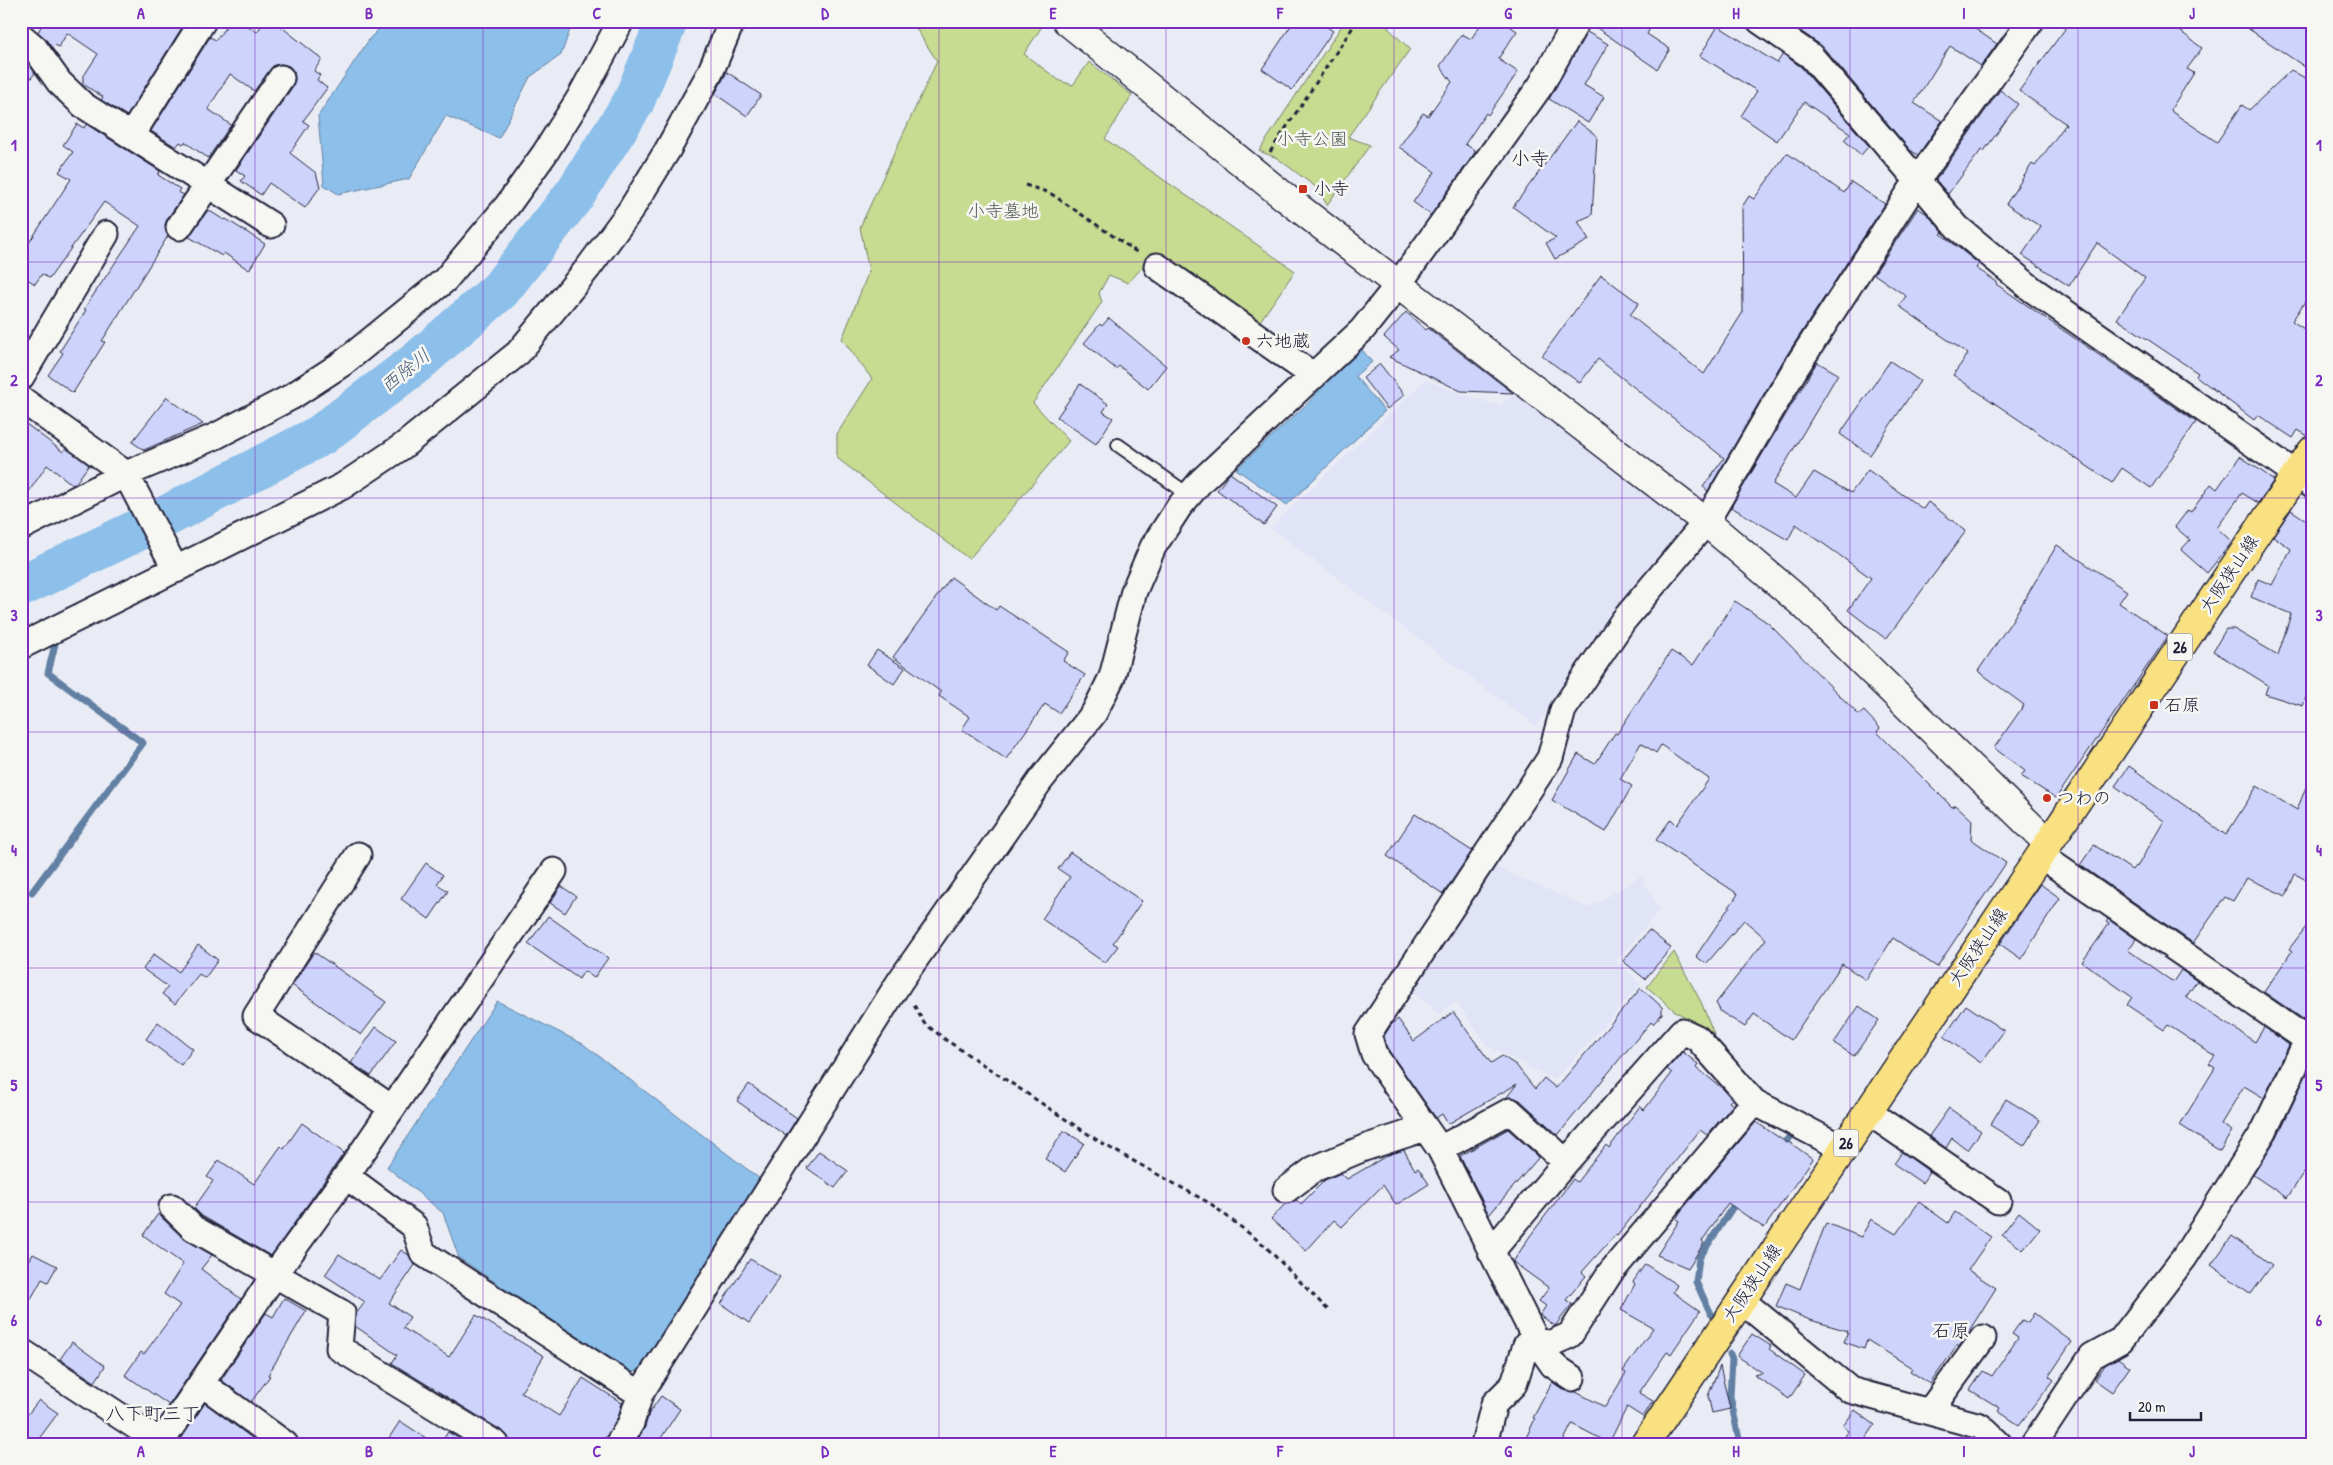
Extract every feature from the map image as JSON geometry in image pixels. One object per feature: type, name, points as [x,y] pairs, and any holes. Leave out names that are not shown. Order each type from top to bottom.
[{"type":"main road","name":"大阪狭山線","points":[[1645,1444],[2044,849],[2304,480],[2312,451]]},
{"type":"street","points":[[131,136],[203,21]]},
{"type":"street","points":[[21,527],[130,480],[291,397],[343,363],[445,280],[507,206],[545,153],[579,99],[621,21]]},
{"type":"street","points":[[21,646],[173,563],[343,486],[403,446],[518,353],[588,268],[630,211],[667,151],[710,73],[732,21]]},
{"type":"street","points":[[1067,21],[1264,180],[1706,522],[1804,605],[2044,849],[2310,1037],[2264,1131],[2184,1258],[2121,1340],[2092,1356],[2034,1444]]},
{"type":"street","points":[[618,1444],[631,1423],[640,1394],[900,980],[1040,781],[1094,713],[1112,677],[1134,591],[1152,547],[1189,495],[1202,481],[1362,330],[1398,285],[1541,85],[1577,21]]},
{"type":"street","points":[[1760,21],[1811,56],[1958,228],[2033,290],[2304,480]]},
{"type":"street","points":[[1572,1378],[1553,1364],[1537,1342],[1440,1149],[1374,1054],[1368,1034],[1550,758],[1563,710],[1623,621],[1706,522],[1796,368],[1918,181],[2031,21]]},
{"type":"street","points":[[21,36],[34,47],[59,82],[83,105],[271,225]]},
{"type":"street","points":[[179,227],[281,78]]},
{"type":"street","points":[[21,377],[106,234]]},
{"type":"street","points":[[1157,266],[1314,376]]},
{"type":"street","points":[[21,399],[130,480],[173,563]]},
{"type":"street","points":[[358,855],[256,1016],[392,1108]]},
{"type":"street","points":[[21,1352],[160,1443],[275,1274],[346,1176],[554,871]]},
{"type":"street","points":[[1491,1252],[1566,1162],[1682,1031],[1697,1038],[1754,1102],[1842,1148]]},
{"type":"street","points":[[1484,1444],[1494,1404],[1514,1384],[1526,1345],[1537,1342],[1552,1343],[1570,1335],[1610,1273],[1754,1102]]},
{"type":"street","points":[[1440,1149],[1510,1111],[1566,1162]]},
{"type":"street","points":[[1867,1111],[1998,1201]]},
{"type":"street","points":[[1286,1190],[1314,1169],[1364,1148],[1425,1128]]},
{"type":"street","points":[[346,1176],[414,1226],[423,1253],[640,1394]]},
{"type":"street","points":[[172,1207],[193,1228],[342,1313],[339,1348],[496,1444]]},
{"type":"street","points":[[1741,1300],[1850,1390],[1980,1426],[2000,1444]]},
{"type":"street","points":[[1930,1412],[1983,1338]]},
{"type":"street","points":[[201,1384],[286,1444]]},
{"type":"lane","points":[[1118,445],[1189,495]]},
{"type":"path","points":[[1268,154],[1358,21]]},
{"type":"path","points":[[1025,184],[1050,193],[1157,266]]},
{"type":"path","points":[[900,980],[924,1022],[946,1040],[1103,1144],[1211,1204],[1264,1245],[1329,1311]]},
{"type":"shaded area","points":[[1425,380],[1500,406],[1514,393],[1685,524],[1536,726],[1270,528]]},
{"type":"shaded area","points":[[1491,865],[1589,908],[1641,876],[1660,910],[1616,961],[1641,984],[1555,1080],[1488,1046],[1456,1002],[1439,1014],[1408,988]]},
{"type":"green space","name":"小寺墓地","points":[[911,21],[1038,21],[1043,25],[1024,54],[1060,81],[1073,85],[1089,62],[1132,95],[1105,139],[1295,271],[1256,327],[1153,256],[1128,283],[1109,275],[1099,293],[1102,302],[1033,403],[1069,441],[969,559],[837,458],[837,434],[872,379],[842,339],[869,271],[860,227],[937,61]]},
{"type":"green space","name":"小寺公園","points":[[1345,21],[1393,21],[1388,28],[1410,49],[1348,137],[1370,145],[1327,205],[1317,188],[1277,158],[1259,151]]},
{"type":"green space","points":[[1674,952],[1701,1002],[1714,1034],[1675,1011],[1647,987]]},
{"type":"water","points":[[387,21],[573,21],[561,55],[530,77],[499,138],[446,116],[409,179],[338,194],[324,185],[318,116],[370,38]]},
{"type":"water","points":[[1359,346],[1372,362],[1355,376],[1385,411],[1287,505],[1236,469],[1308,403]]},
{"type":"water","points":[[497,1001],[583,1044],[764,1182],[641,1370],[629,1373],[459,1258],[443,1213],[387,1167]]},
{"type":"building","points":[[44,21],[186,21],[127,116],[101,100],[103,97],[83,84],[83,77],[98,54],[67,33],[59,47],[55,45],[52,48],[38,32]]},
{"type":"building","points":[[230,21],[241,21],[257,32],[265,21],[274,21],[322,59],[314,71],[320,75],[317,80],[327,88],[303,121],[309,125],[290,153],[316,173],[320,187],[305,208],[269,183],[261,195],[241,181],[245,176],[236,170],[293,86],[295,80],[294,72],[289,66],[282,64],[274,65],[254,91],[230,74],[208,109],[231,125],[208,158],[185,142],[183,144],[180,142],[176,147],[151,131],[210,37],[216,40]]},
{"type":"building","points":[[1294,21],[1318,21],[1333,31],[1292,90],[1262,69]]},
{"type":"building","points":[[1483,21],[1502,21],[1517,31],[1498,59],[1518,72],[1465,144],[1476,151],[1431,215],[1413,202],[1435,172],[1399,147],[1423,113],[1428,116],[1452,82],[1440,66],[1462,34],[1471,39]]},
{"type":"building","points":[[1591,21],[1654,21],[1647,34],[1670,49],[1657,69],[1591,24]]},
{"type":"building","points":[[1805,21],[1964,21],[1997,44],[1981,66],[1950,46],[1914,103],[1942,121],[1918,155],[1910,150],[1822,46],[1799,30]]},
{"type":"building","points":[[2071,21],[2167,21],[2202,48],[2187,69],[2194,73],[2171,109],[2172,112],[2217,142],[2242,105],[2249,110],[2291,70],[2312,82],[2312,291],[2292,321],[2312,334],[2312,436],[2308,436],[2298,430],[2293,438],[2258,415],[2254,420],[2196,376],[2198,373],[2117,319],[2145,278],[2097,243],[2069,286],[2022,255],[2041,227],[2006,204],[2032,164],[2035,166],[2066,124],[2019,91]]},
{"type":"building","points":[[2237,21],[2312,21],[2312,57],[2305,67]]},
{"type":"building","points":[[1718,26],[1777,63],[1783,54],[1801,67],[1869,146],[1861,155],[1844,140],[1850,133],[1804,102],[1777,141],[1741,116],[1757,91],[1700,56]]},
{"type":"building","points":[[1587,32],[1608,44],[1584,85],[1604,97],[1588,123],[1549,99]]},
{"type":"building","points":[[24,57],[35,73],[21,91],[21,61]]},
{"type":"building","points":[[727,72],[761,95],[747,116],[715,94]]},
{"type":"building","points":[[2000,90],[2018,104],[1984,151],[1982,149],[1948,194],[1936,180]]},
{"type":"building","points":[[1577,121],[1597,136],[1592,215],[1578,221],[1589,240],[1555,259],[1546,243],[1556,238],[1513,207]]},
{"type":"building","points":[[77,124],[84,128],[86,124],[160,171],[158,175],[180,189],[178,192],[184,195],[167,219],[165,226],[168,236],[102,341],[105,342],[73,393],[48,375],[63,353],[60,351],[86,310],[84,309],[140,226],[104,202],[49,279],[42,274],[35,284],[21,275],[21,255],[71,179],[59,172],[73,152],[63,145]]},
{"type":"building","points":[[1787,153],[1844,193],[1851,182],[1885,204],[1783,361],[1708,491],[1703,487],[1724,458],[1598,359],[1580,383],[1542,356],[1601,275],[1639,303],[1630,315],[1704,374],[1743,312],[1742,207],[1749,196],[1754,199]]},
{"type":"building","points":[[1918,208],[1927,214],[1943,232],[1941,234],[1979,264],[1976,268],[1997,282],[1996,284],[2196,422],[2151,488],[2122,468],[2112,483],[1953,375],[1968,354],[1899,306],[1906,296],[1874,274]]},
{"type":"building","points":[[208,210],[265,244],[249,270],[224,253],[222,256],[189,237]]},
{"type":"building","points":[[1406,312],[1426,330],[1428,328],[1513,393],[1461,391],[1389,357],[1399,350],[1384,337]]},
{"type":"building","points":[[1109,318],[1166,366],[1148,389],[1119,366],[1116,369],[1084,343],[1100,324],[1102,326]]},
{"type":"building","points":[[1890,361],[1920,381],[1870,455],[1840,434]]},
{"type":"building","points":[[1817,362],[1838,374],[1773,484],[1796,498],[1814,472],[1851,493],[1868,470],[1923,509],[1928,502],[1966,531],[1886,639],[1848,610],[1871,578],[1796,524],[1788,540],[1731,507]]},
{"type":"building","points":[[1380,364],[1404,395],[1387,409],[1363,378]]},
{"type":"building","points":[[1080,384],[1108,404],[1103,412],[1113,418],[1096,444],[1057,417]]},
{"type":"building","points":[[167,397],[203,424],[144,450],[132,442]]},
{"type":"building","points":[[21,420],[63,452],[66,448],[89,465],[75,484],[73,485],[47,465],[21,503]]},
{"type":"building","points":[[2240,456],[2274,480],[2258,503],[2242,493],[2217,528],[2232,542],[2207,573],[2181,550],[2190,540],[2175,527],[2188,510],[2191,512],[2211,484],[2217,489]]},
{"type":"building","points":[[1230,473],[1277,507],[1264,525],[1217,490]]},
{"type":"building","points":[[2291,510],[2312,524],[2312,679],[2303,706],[2265,694],[2268,685],[2213,651],[2226,629],[2234,629],[2278,655],[2291,614],[2251,597],[2258,579],[2272,585],[2291,549],[2273,536]]},
{"type":"building","points":[[2057,545],[2127,591],[2119,603],[2168,636],[2056,798],[2021,776],[2025,771],[1994,748],[2024,705],[1978,671],[2011,622]]},
{"type":"building","points":[[951,577],[996,610],[999,606],[1069,652],[1063,661],[1085,675],[1059,713],[1045,704],[1006,759],[962,729],[970,717],[939,696],[941,692],[893,657]]},
{"type":"building","points":[[1735,601],[1768,623],[1859,715],[1864,711],[1880,728],[1877,732],[1952,807],[1956,805],[1972,820],[1971,839],[2006,863],[1937,967],[1893,938],[1866,980],[1842,964],[1791,1040],[1754,1014],[1745,1027],[1721,1012],[1716,1003],[1766,939],[1744,920],[1706,964],[1696,956],[1738,894],[1656,840],[1671,819],[1677,825],[1709,779],[1661,745],[1656,753],[1641,743],[1620,779],[1632,786],[1606,832],[1552,800],[1578,754],[1595,764],[1615,733],[1617,734],[1671,651],[1693,665]]},
{"type":"building","points":[[877,650],[905,668],[894,684],[867,665]]},
{"type":"building","points":[[2129,766],[2226,835],[2257,786],[2297,810],[2310,777],[2312,777],[2312,883],[2295,874],[2286,896],[2247,878],[2233,901],[2225,897],[2193,943],[2080,865],[2094,845],[2132,870],[2135,866],[2137,867],[2164,821],[2115,786]]},
{"type":"building","points":[[1415,814],[1472,851],[1443,894],[1387,856]]},
{"type":"building","points":[[1070,852],[1142,901],[1113,943],[1118,946],[1105,963],[1042,919],[1070,877],[1058,869]]},
{"type":"building","points":[[426,863],[443,875],[437,884],[448,891],[429,919],[401,899]]},
{"type":"building","points":[[2040,884],[2060,898],[2021,959],[2000,944]]},
{"type":"building","points":[[561,886],[576,896],[565,913],[550,903]]},
{"type":"building","points":[[548,916],[608,958],[594,978],[584,971],[579,979],[528,944]]},
{"type":"building","points":[[2108,919],[2136,939],[2128,950],[2173,982],[2181,970],[2197,981],[2186,997],[2255,1042],[2264,1027],[2289,1045],[2264,1098],[2244,1086],[2221,1124],[2232,1131],[2220,1151],[2180,1125],[2215,1068],[2209,1064],[2215,1056],[2168,1025],[2164,1030],[2127,1005],[2132,997],[2082,962],[2109,924],[2106,922]]},
{"type":"building","points":[[2312,919],[2312,1012],[2303,1019],[2264,992],[2292,951],[2289,949]]},
{"type":"building","points":[[1649,930],[1671,948],[1645,979],[1623,961]]},
{"type":"building","points":[[198,945],[218,960],[205,978],[199,974],[175,1004],[162,994],[168,987],[143,969],[154,954],[179,972]]},
{"type":"building","points":[[314,952],[386,1002],[361,1035],[292,985]]},
{"type":"building","points":[[1641,988],[1662,1007],[1662,1014],[1653,1024],[1651,1022],[1558,1135],[1520,1100],[1512,1097],[1506,1098],[1517,1084],[1448,1124],[1442,1114],[1436,1118],[1387,1048],[1384,1036],[1391,1025],[1398,1019],[1414,1041],[1453,1012],[1491,1063],[1502,1056],[1516,1065],[1535,1089],[1544,1078],[1556,1088]]},
{"type":"building","points":[[1966,1005],[2004,1031],[1981,1063],[1944,1037]]},
{"type":"building","points":[[1859,1006],[1879,1020],[1854,1056],[1834,1043]]},
{"type":"building","points":[[158,1022],[193,1049],[181,1065],[146,1039]]},
{"type":"building","points":[[376,1027],[396,1041],[371,1076],[351,1063]]},
{"type":"building","points":[[1683,1052],[1698,1064],[1696,1067],[1723,1089],[1732,1099],[1729,1102],[1733,1105],[1707,1135],[1700,1130],[1617,1236],[1615,1235],[1582,1272],[1586,1276],[1566,1300],[1572,1304],[1555,1326],[1540,1315],[1546,1306],[1539,1301],[1549,1288],[1513,1262],[1573,1179],[1577,1182],[1606,1145],[1609,1148],[1640,1106],[1644,1110],[1672,1073],[1667,1069]]},
{"type":"building","points":[[2310,1067],[2312,1161],[2287,1198],[2253,1175],[2277,1137]]},
{"type":"building","points":[[749,1084],[797,1118],[786,1136],[737,1101]]},
{"type":"building","points":[[2006,1099],[2040,1120],[2024,1146],[1990,1125]]},
{"type":"building","points":[[1949,1108],[1981,1131],[1968,1150],[1952,1138],[1946,1148],[1929,1136]]},
{"type":"building","points":[[1756,1122],[1813,1159],[1764,1228],[1728,1203],[1702,1241],[1704,1243],[1688,1268],[1657,1255],[1679,1221],[1676,1219],[1681,1211]]},
{"type":"building","points":[[302,1123],[344,1153],[271,1256],[202,1216],[194,1208],[213,1181],[207,1177],[219,1160],[254,1184],[281,1146],[284,1149]]},
{"type":"building","points":[[1508,1129],[1539,1157],[1489,1215],[1460,1156]]},
{"type":"building","points":[[1064,1131],[1084,1143],[1065,1172],[1045,1159]]},
{"type":"building","points":[[1404,1150],[1415,1170],[1418,1168],[1429,1184],[1396,1205],[1383,1185],[1342,1227],[1334,1220],[1306,1251],[1271,1219],[1285,1204],[1296,1200],[1301,1204],[1325,1180],[1341,1173],[1347,1179],[1388,1155]]},
{"type":"building","points":[[819,1151],[848,1171],[835,1188],[807,1168]]},
{"type":"building","points":[[1902,1152],[1930,1172],[1922,1183],[1894,1164]]},
{"type":"building","points":[[1919,1202],[1948,1223],[1955,1212],[1991,1237],[1968,1270],[1996,1288],[1959,1347],[1957,1345],[1930,1384],[1910,1371],[1912,1368],[1867,1340],[1864,1349],[1844,1342],[1848,1331],[1810,1320],[1776,1306],[1786,1283],[1800,1289],[1826,1223],[1861,1237],[1871,1219],[1896,1234]]},
{"type":"building","points":[[2019,1212],[2040,1229],[2023,1250],[2002,1234]]},
{"type":"building","points":[[158,1214],[183,1238],[212,1255],[201,1269],[241,1299],[169,1405],[125,1375],[141,1352],[144,1354],[180,1305],[164,1294],[183,1264],[143,1235]]},
{"type":"building","points":[[2232,1236],[2272,1265],[2251,1294],[2211,1265]]},
{"type":"building","points":[[401,1250],[409,1255],[415,1265],[389,1303],[410,1317],[403,1328],[449,1357],[476,1315],[544,1356],[521,1392],[559,1416],[583,1378],[622,1403],[618,1417],[604,1444],[510,1444],[504,1432],[392,1363],[397,1355],[355,1326],[356,1314],[365,1302],[325,1275],[339,1254],[380,1280]]},
{"type":"building","points":[[33,1254],[57,1266],[48,1282],[42,1279],[21,1317],[21,1276]]},
{"type":"building","points":[[750,1259],[780,1277],[749,1323],[721,1304]]},
{"type":"building","points":[[1645,1264],[1677,1285],[1673,1292],[1700,1311],[1671,1354],[1667,1352],[1639,1393],[1653,1401],[1643,1417],[1627,1407],[1609,1443],[1572,1424],[1562,1444],[1523,1444],[1535,1419],[1533,1418],[1552,1382],[1564,1390],[1576,1392],[1605,1407],[1626,1373],[1623,1371],[1653,1328],[1621,1310],[1635,1284],[1633,1282]]},
{"type":"building","points":[[284,1298],[306,1311],[268,1375],[270,1376],[251,1402],[221,1380],[266,1313],[273,1317]]},
{"type":"building","points":[[2034,1313],[2072,1342],[2049,1376],[2054,1380],[2019,1425],[1998,1411],[2000,1408],[1970,1390],[1983,1371],[1992,1376],[2018,1338],[2012,1334],[2022,1320],[2028,1323]]},
{"type":"building","points":[[1752,1334],[1771,1346],[1769,1349],[1805,1375],[1789,1399],[1754,1375],[1763,1373],[1737,1356]]},
{"type":"building","points":[[72,1342],[105,1366],[95,1382],[60,1359]]},
{"type":"building","points":[[2118,1358],[2130,1367],[2112,1392],[2095,1380],[2105,1365]]},
{"type":"building","points":[[1720,1366],[1730,1409],[1712,1413],[1708,1396]]},
{"type":"building","points":[[661,1396],[680,1409],[657,1444],[635,1444],[645,1427],[649,1413]]},
{"type":"building","points":[[39,1400],[58,1413],[35,1444],[21,1444],[21,1409],[28,1414]]},
{"type":"building","points":[[205,1403],[260,1444],[178,1444]]},
{"type":"building","points":[[1855,1410],[1875,1425],[1862,1444],[1855,1444],[1845,1436],[1849,1431],[1843,1426]]},
{"type":"building","points":[[400,1421],[435,1444],[385,1444]]},
{"type":"building","points":[[448,1432],[468,1444],[440,1444]]},
{"type":"waterway","name":"西除川","points":[[21,586],[161,519],[321,435],[416,363],[500,290],[575,194],[633,103],[667,21]]},
{"type":"waterway","points":[[32,892],[143,743],[48,673],[55,644]]},
{"type":"waterway","points":[[1780,1148],[1791,1135]]},
{"type":"waterway","points":[[1711,1314],[1696,1282],[1699,1258],[1738,1199]]},
{"type":"waterway","points":[[1730,1354],[1732,1359],[1730,1396],[1740,1444]]},
{"type":"place","name":"小寺","points":[[1303,189]]},
{"type":"place","name":"六地蔵","points":[[1246,341]]},
{"type":"place","name":"石原","points":[[2154,705]]},
{"type":"place","name":"つわの","points":[[2047,798]]},
{"type":"district","name":"小寺","points":[[1530,158]]},
{"type":"district","name":"石原","points":[[1951,1330]]},
{"type":"district","name":"八下町三丁","points":[[153,1413]]}]
